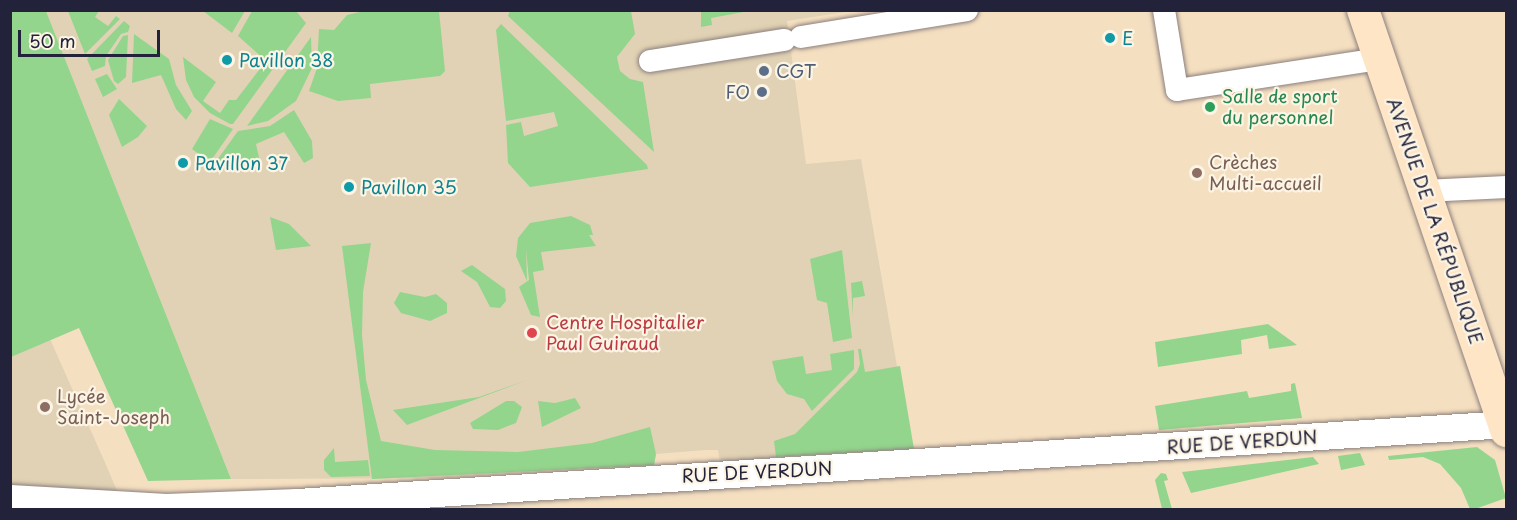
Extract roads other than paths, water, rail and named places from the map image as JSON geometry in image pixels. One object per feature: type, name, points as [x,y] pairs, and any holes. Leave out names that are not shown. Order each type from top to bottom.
[{"type":"main road","name":"AVENUE DE LA RÉPUBLIQUE","points":[[1364,10],[1506,426]]},
{"type":"street","points":[[651,61],[967,10]]},
{"type":"street","points":[[1164,10],[1178,90],[1380,60]]},
{"type":"street","points":[[1425,191],[1506,188]]},
{"type":"street","name":"RUE DE VERDUN","points":[[10,498],[166,507],[330,505],[1506,426]]},
{"type":"place","name":"E","points":[[1110,38]]},
{"type":"place","name":"Pavillon 38","points":[[227,60]]},
{"type":"place","name":"CGT","points":[[764,71]]},
{"type":"place","name":"FO","points":[[762,92]]},
{"type":"place","name":"Salle de sport du personnel","points":[[1210,107]]},
{"type":"place","name":"Pavillon 37","points":[[183,163]]},
{"type":"place","name":"Crèches Multi-accueil","points":[[1197,173]]},
{"type":"place","name":"Pavillon 35","points":[[349,187]]},
{"type":"place","name":"Centre Hospitalier Paul Guiraud","points":[[532,333]]},
{"type":"place","name":"Lycée Saint-Joseph","points":[[45,407]]}]
